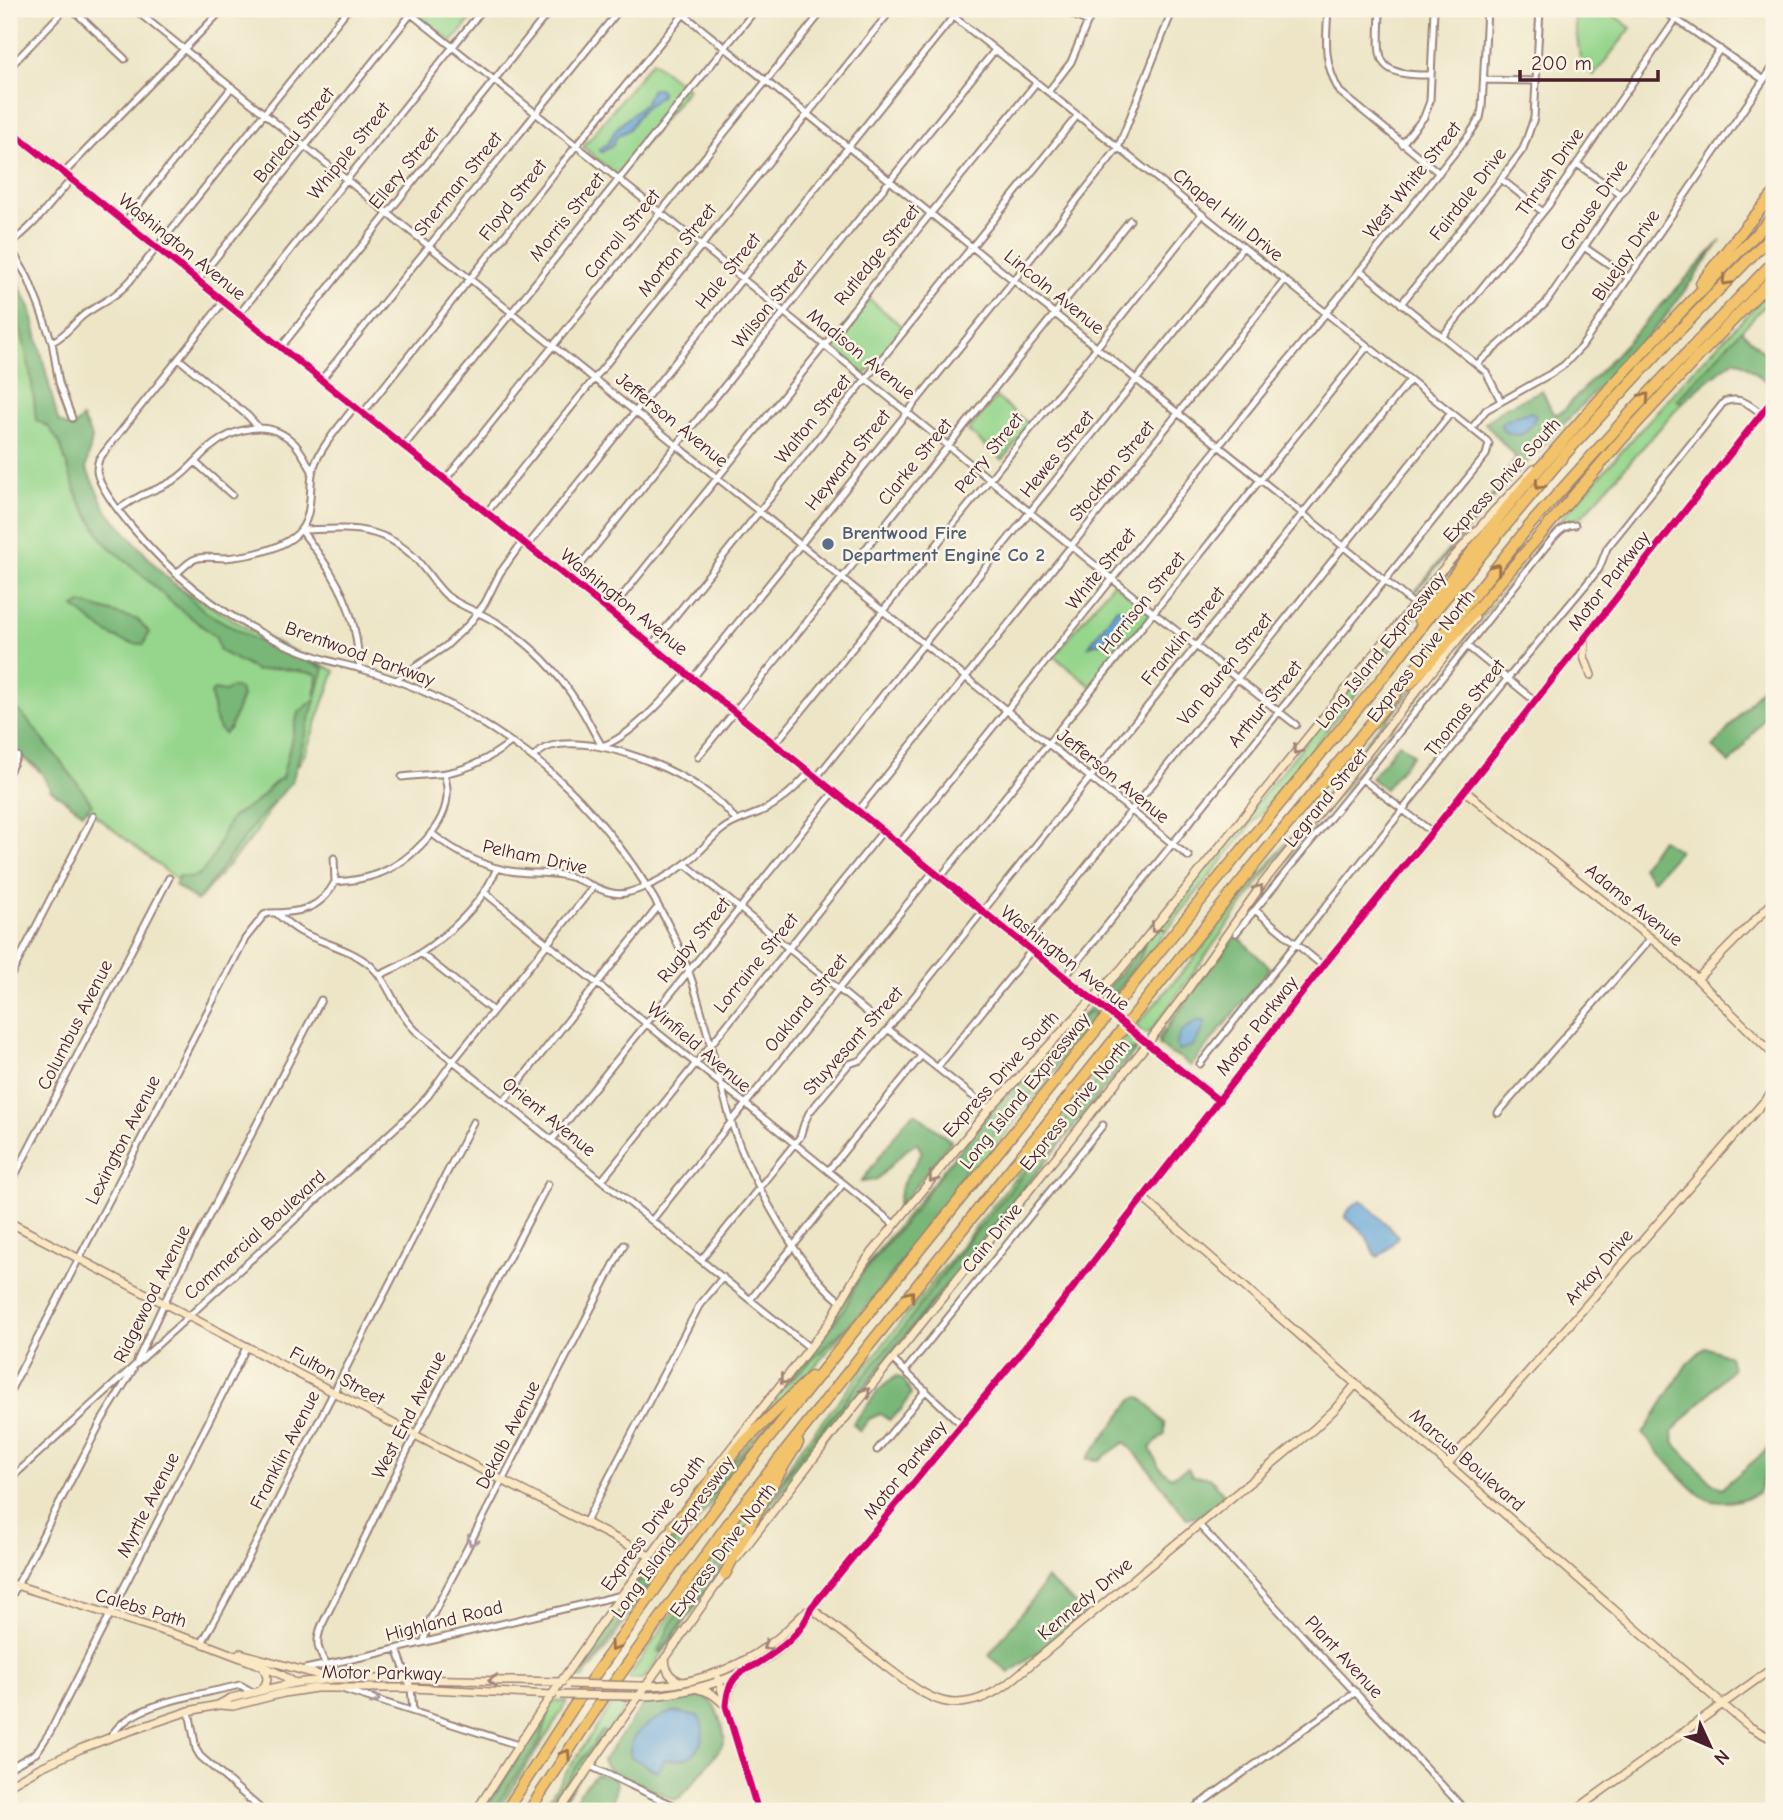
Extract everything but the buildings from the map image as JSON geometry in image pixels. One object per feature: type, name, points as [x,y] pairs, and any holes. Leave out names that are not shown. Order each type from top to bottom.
[{"type":"highway","points":[[1661,333],[1774,194]]},
{"type":"highway","name":"Express Drive South","points":[[1565,439],[1661,333],[1774,216]]},
{"type":"highway","name":"Long Island Expressway","points":[[506,1811],[587,1686],[671,1567],[757,1453],[878,1301],[1426,621],[1566,453],[1685,324],[1774,233]]},
{"type":"highway","name":"Long Island Expressway","points":[[529,1811],[687,1579],[766,1475],[1260,858],[1539,515],[1633,410],[1774,261]]},
{"type":"highway","name":"Express Drive North","points":[[1498,584],[1623,439],[1774,277]]},
{"type":"highway","points":[[1752,299],[1774,283]]},
{"type":"highway","points":[[1388,671],[1412,629],[1501,515],[1565,439]]},
{"type":"highway","points":[[1392,698],[1412,683],[1498,584]]},
{"type":"highway","points":[[673,1526],[732,1454],[824,1364],[878,1301]]},
{"type":"highway","points":[[725,1574],[781,1470],[867,1348]]},
{"type":"main road","points":[[1764,9],[1774,16]]},
{"type":"main road","name":"Washington Avenue","points":[[9,129],[1219,1101]]},
{"type":"main road","name":"Motor Parkway","points":[[9,1785],[39,1768],[109,1738],[218,1705],[231,1698],[294,1683],[334,1679],[408,1679],[672,1685],[716,1673],[754,1655],[770,1644],[811,1608],[1055,1311],[1323,966],[1465,791],[1774,398]]},
{"type":"main road","name":"Express Drive South","points":[[476,1811],[540,1712],[565,1683],[609,1612],[715,1468],[829,1324],[862,1266],[894,1225],[989,1109],[1140,947],[1437,576],[1515,488],[1565,439]]},
{"type":"main road","name":"Express Drive North","points":[[560,1811],[642,1686],[725,1574],[834,1432],[1148,1043],[1253,897],[1468,627],[1498,584]]},
{"type":"main road","points":[[1586,637],[1584,657],[1591,675]]},
{"type":"main road","name":"Adams Avenue","points":[[1465,791],[1651,938],[1774,1055]]},
{"type":"main road","points":[[1697,979],[1774,901]]},
{"type":"main road","name":"Arkay Drive","points":[[1447,1465],[1774,1090]]},
{"type":"main road","name":"Marcus Boulevard","points":[[1143,1198],[1722,1704],[1750,1727],[1774,1740]]},
{"type":"main road","name":"Fulton Street","points":[[9,1222],[650,1556]]},
{"type":"main road","name":"Kennedy Drive","points":[[811,1608],[924,1695],[946,1703],[982,1699],[1006,1685],[1314,1429],[1356,1384]]},
{"type":"main road","name":"Calebs Path","points":[[13,1584],[202,1643],[282,1675],[304,1689]]},
{"type":"main road","name":"Motor Parkway","points":[[218,1705],[233,1706],[304,1689],[336,1688],[664,1696],[719,1682],[766,1658],[785,1644],[806,1621],[811,1608]]},
{"type":"main road","points":[[212,1647],[334,1679]]},
{"type":"main road","points":[[665,1658],[667,1672],[683,1682]]},
{"type":"main road","points":[[256,1693],[263,1689],[267,1681],[267,1674],[262,1666]]},
{"type":"main road","points":[[1574,1811],[1774,1667]]},
{"type":"main road","points":[[716,1673],[758,1811]]},
{"type":"main road","points":[[726,1706],[731,1683],[740,1673]]},
{"type":"main road","points":[[698,1689],[706,1690],[726,1706]]},
{"type":"main road","points":[[531,1694],[538,1702],[540,1712]]},
{"type":"street","points":[[9,68],[65,9]]},
{"type":"street","points":[[72,9],[125,59]]},
{"type":"street","name":"Jefferson Avenue","points":[[134,9],[1189,858]]},
{"type":"street","points":[[64,173],[223,9]]},
{"type":"street","points":[[52,342],[63,336],[85,314],[121,291],[348,9]]},
{"type":"street","name":"Madison Avenue","points":[[405,9],[413,11],[535,114],[1296,725]]},
{"type":"street","name":"Whipple Street","points":[[240,313],[483,9]]},
{"type":"street","name":"Ellery Street","points":[[281,347],[551,9]]},
{"type":"street","name":"Sherman Street","points":[[322,379],[620,9]]},
{"type":"street","name":"Lincoln Avenue","points":[[677,9],[686,11],[725,47],[1410,601]]},
{"type":"street","name":"Morris Street","points":[[404,446],[757,9]]},
{"type":"street","name":"Carroll Street","points":[[446,479],[824,9]]},
{"type":"street","name":"Morton Street","points":[[487,512],[892,9]]},
{"type":"street","name":"Chapel Hill Drive","points":[[944,9],[1487,441],[1489,449]]},
{"type":"street","points":[[1062,9],[1088,22]]},
{"type":"street","points":[[1048,92],[1071,62],[1093,9]]},
{"type":"street","name":"Heyward Street","points":[[602,746],[612,743],[632,728],[690,676],[801,544],[1118,148],[1173,9]]},
{"type":"street","points":[[1328,9],[1326,53],[1334,82],[1340,92],[1438,173]]},
{"type":"street","points":[[1380,9],[1380,55],[1387,68],[1396,73],[1431,75]]},
{"type":"street","points":[[1402,144],[1428,110],[1434,9]]},
{"type":"street","name":"West White Street","points":[[1325,313],[1480,118],[1487,9]]},
{"type":"street","name":"Fairdale Drive","points":[[1401,304],[1517,160],[1528,138],[1534,118],[1540,9]]},
{"type":"street","points":[[1661,9],[1764,80]]},
{"type":"street","name":"Barleau Street","points":[[198,280],[413,11]]},
{"type":"street","name":"Floyd Street","points":[[363,413],[686,11]]},
{"type":"street","name":"Hale Street","points":[[397,680],[446,646],[479,612],[500,573],[635,411],[953,17]]},
{"type":"street","name":"Thrush Drive","points":[[1442,337],[1543,212],[1676,19]]},
{"type":"street","name":"Grouse Drive","points":[[1477,364],[1545,304],[1720,49]]},
{"type":"street","name":"Wilson Street","points":[[570,578],[995,50]]},
{"type":"street","name":"Bluejay Drive","points":[[1471,429],[1486,410],[1552,373],[1569,360],[1588,338],[1774,65]]},
{"type":"street","points":[[1484,80],[1536,81]]},
{"type":"street","name":"Rutledge Street","points":[[610,611],[1036,83]]},
{"type":"street","points":[[125,222],[232,88]]},
{"type":"street","name":"Walton Street","points":[[652,645],[1077,116]]},
{"type":"street","points":[[1577,164],[1620,194]]},
{"type":"street","points":[[72,179],[29,229],[9,245],[28,278],[52,342],[59,383],[72,418]]},
{"type":"street","points":[[1501,180],[1543,212]]},
{"type":"street","name":"Perry Street","points":[[775,744],[1202,214]]},
{"type":"street","name":"Clarke Street","points":[[698,757],[1130,220]]},
{"type":"street","name":"Hewes Street","points":[[813,775],[1031,513],[1243,247]]},
{"type":"street","points":[[1584,247],[1629,278]]},
{"type":"street","points":[[1360,270],[1486,372],[1502,401]]},
{"type":"street","name":"Stockton Street","points":[[858,811],[1285,280]]},
{"type":"street","points":[[225,301],[179,359],[258,427]]},
{"type":"street","name":"White Street","points":[[899,844],[1325,313]]},
{"type":"street","name":"Harrison Street","points":[[940,878],[1367,347]]},
{"type":"street","name":"Brentwood Parkway","points":[[179,359],[99,458],[96,473],[103,488],[143,540],[176,574],[224,612],[270,638],[325,660],[397,680],[479,720],[533,758],[589,811],[646,886],[689,972],[731,1121],[759,1187],[793,1246],[823,1286],[841,1303]]},
{"type":"street","name":"Franklin Street","points":[[982,912],[1410,380]]},
{"type":"street","name":"Thomas Street","points":[[1200,1064],[1598,569],[1607,548],[1724,402],[1735,399],[1742,401],[1762,414]]},
{"type":"street","points":[[176,574],[192,560],[242,556],[265,551],[283,543],[301,530],[309,511],[312,471],[330,439],[355,406]]},
{"type":"street","name":"Van Buren Street","points":[[1023,945],[1451,413]]},
{"type":"street","points":[[119,509],[176,479],[218,441],[233,433],[258,427],[270,429],[288,438],[302,453],[312,471]]},
{"type":"street","name":"Arthur Street","points":[[1065,977],[1489,449]]},
{"type":"street","points":[[195,462],[232,495]]},
{"type":"street","name":"Legrand Street","points":[[1236,933],[1550,542],[1564,527],[1575,525]]},
{"type":"street","points":[[301,530],[361,529],[398,543],[414,556],[446,595],[500,624],[526,644],[554,672],[580,706],[602,746]]},
{"type":"street","points":[[301,530],[326,564],[345,598],[356,634],[360,669]]},
{"type":"street","points":[[1467,646],[1535,701]]},
{"type":"street","points":[[402,777],[444,774],[476,764],[511,742]]},
{"type":"street","points":[[533,758],[550,746],[580,743],[617,749],[642,758],[694,785],[725,807],[736,821]]},
{"type":"street","points":[[9,772],[17,756]]},
{"type":"street","points":[[335,882],[378,874],[415,852],[438,823],[447,799],[444,774]]},
{"type":"street","name":"Pelham Drive","points":[[431,833],[460,853],[497,869],[561,875],[607,892],[624,894],[646,886],[685,864],[716,834],[736,821],[777,803],[813,775]]},
{"type":"street","points":[[1362,779],[1432,832]]},
{"type":"street","name":"Rugby Street","points":[[552,1140],[834,792]]},
{"type":"street","points":[[9,979],[93,816]]},
{"type":"street","name":"Lorraine Street","points":[[602,1180],[883,831]]},
{"type":"street","points":[[276,913],[304,910],[326,896],[335,882],[334,858]]},
{"type":"street","points":[[685,864],[868,1013]]},
{"type":"street","points":[[380,975],[420,953],[454,926],[484,892],[497,869]]},
{"type":"street","name":"Oakland Street","points":[[652,1220],[933,872]]},
{"type":"street","name":"Columbus Avenue","points":[[9,1187],[169,878]]},
{"type":"street","name":"Commercial Boulevard","points":[[9,1480],[413,1112],[594,886]]},
{"type":"street","name":"Winfield Avenue","points":[[484,892],[894,1225]]},
{"type":"street","points":[[504,1101],[658,907]]},
{"type":"street","points":[[1255,910],[1323,966]]},
{"type":"street","name":"Stuyvesant Street","points":[[701,1259],[800,1137],[809,1113],[849,1064],[861,1060],[888,1029],[982,912]]},
{"type":"street","name":"Orient Avenue","points":[[276,913],[299,931],[356,955],[380,975],[408,1023],[810,1348]]},
{"type":"street","name":"Lexington Avenue","points":[[9,1393],[245,939],[264,915],[276,913]]},
{"type":"street","points":[[1499,1113],[1651,938]]},
{"type":"street","points":[[937,1068],[1031,951]]},
{"type":"street","points":[[420,953],[493,1011]]},
{"type":"street","name":"Ridgewood Avenue","points":[[9,1601],[13,1584],[102,1420],[136,1365],[164,1303],[321,1000]]},
{"type":"street","points":[[888,1029],[989,1109]]},
{"type":"street","points":[[828,1171],[921,1056]]},
{"type":"street","name":"Franklin Avenue","points":[[202,1643],[473,1122]]},
{"type":"street","name":"Cain Drive","points":[[905,1371],[1103,1125]]},
{"type":"street","name":"West End Avenue","points":[[326,1665],[316,1641],[321,1627],[415,1435],[548,1184]]},
{"type":"street","points":[[750,1300],[843,1184]]},
{"type":"street","name":"Dekalb Avenue","points":[[424,1641],[428,1624],[624,1245]]},
{"type":"street","points":[[584,1523],[699,1306],[723,1277]]},
{"type":"street","name":"Myrtle Avenue","points":[[9,1768],[36,1753],[50,1732],[247,1346]]},
{"type":"street","points":[[893,1360],[962,1425]]},
{"type":"street","points":[[877,1450],[926,1390]]},
{"type":"street","name":"Plant Avenue","points":[[1199,1525],[1466,1811]]},
{"type":"street","name":"Highland Road","points":[[295,1669],[312,1668],[397,1649],[622,1595]]},
{"type":"street","points":[[601,1599],[609,1612]]},
{"type":"street","points":[[397,1649],[411,1688],[413,1711]]},
{"type":"street","points":[[109,1738],[131,1717],[176,1699],[240,1685],[256,1693]]},
{"type":"street","points":[[336,1688],[518,1745]]},
{"type":"street","points":[[1190,1811],[1356,1692]]},
{"type":"street","points":[[189,1712],[196,1749],[200,1756],[263,1811]]},
{"type":"street","points":[[590,1766],[685,1811]]},
{"type":"green space","points":[[420,9],[479,9],[452,42],[416,14]]},
{"type":"green space","points":[[1573,9],[1605,9],[1631,28],[1594,75],[1581,65]]},
{"type":"green space","points":[[652,61],[688,89],[618,176],[583,147]]},
{"type":"green space","points":[[1721,241],[1662,321],[1498,493],[1411,597],[1492,495],[1516,458],[1485,423],[1504,408],[1542,390],[1551,410],[1555,414],[1562,412]]},
{"type":"green space","points":[[9,266],[30,307],[58,421],[72,429],[82,418],[92,438],[86,468],[106,510],[161,572],[207,613],[254,639],[324,668],[292,782],[257,821],[197,901],[175,885],[179,876],[190,878],[204,870],[230,820],[282,778],[298,713],[315,699],[317,674],[278,668],[257,671],[220,651],[216,637],[170,601],[105,543],[78,498],[60,444],[49,427],[36,420],[30,371],[12,295]]},
{"type":"green space","points":[[9,273],[63,437],[104,511],[160,575],[250,630],[335,671],[305,754],[254,835],[200,898],[9,747]]},
{"type":"green space","points":[[1774,287],[1774,295],[1677,400],[1683,402],[1581,517],[1560,525],[1507,586],[1261,893],[1327,808],[1557,524],[1693,371]]},
{"type":"green space","points":[[869,299],[904,328],[865,375],[830,346]]},
{"type":"green space","points":[[1741,330],[1774,363],[1772,385],[1735,360],[1683,402],[1677,400]]},
{"type":"green space","points":[[996,397],[1030,425],[1002,460],[968,431]]},
{"type":"green space","points":[[1468,546],[1381,663],[1109,1005],[1100,997],[1435,582]]},
{"type":"green space","points":[[1113,583],[1151,613],[1092,687],[1054,656]]},
{"type":"green space","points":[[81,603],[138,620],[149,632],[144,644],[124,641],[106,632],[74,607]]},
{"type":"green space","points":[[1424,675],[1273,863],[1150,1032],[1147,1034],[1135,1027],[1191,962],[1383,721]]},
{"type":"green space","points":[[1774,678],[1774,706],[1730,763],[1713,748],[1763,686]]},
{"type":"green space","points":[[232,687],[239,689],[242,696],[230,728],[224,734],[216,720],[211,693],[214,690],[225,692]]},
{"type":"green space","points":[[9,704],[28,721],[92,804],[83,813],[51,790],[38,767],[9,750]]},
{"type":"green space","points":[[1399,743],[1413,754],[1385,789],[1371,778]]},
{"type":"green space","points":[[1661,839],[1679,851],[1653,880],[1642,867]]},
{"type":"green space","points":[[1233,932],[1235,938],[1212,966],[1160,1045],[1159,1035],[1168,1027]]},
{"type":"green space","points":[[1233,932],[1270,968],[1191,1066],[1159,1045],[1162,1036],[1235,938]]},
{"type":"green space","points":[[1145,943],[1140,958],[1108,1002],[1101,996]]},
{"type":"green space","points":[[1090,1007],[1101,1015],[889,1280],[808,1374],[750,1431],[748,1429],[828,1328],[864,1268],[986,1117]]},
{"type":"green space","points":[[1089,1011],[1098,1015],[1097,1021],[997,1130],[966,1168],[945,1204],[865,1309],[783,1388],[845,1308],[860,1276],[990,1112]]},
{"type":"green space","points":[[1127,1036],[1138,1045],[1137,1048],[755,1526],[798,1452]]},
{"type":"green space","points":[[1122,1050],[1136,1050],[898,1344],[777,1499],[783,1480],[802,1453],[904,1327],[966,1243]]},
{"type":"green space","points":[[915,1113],[951,1141],[897,1210],[901,1186],[922,1153],[917,1143],[905,1151],[876,1180],[861,1182],[907,1119]]},
{"type":"green space","points":[[1705,1347],[1729,1356],[1732,1369],[1673,1431],[1674,1443],[1711,1482],[1722,1488],[1774,1444],[1774,1458],[1768,1465],[1758,1493],[1734,1501],[1722,1502],[1702,1497],[1643,1434],[1687,1364]]},
{"type":"green space","points":[[896,1376],[904,1380],[911,1393],[905,1405],[889,1420],[880,1414],[869,1419],[860,1431],[853,1424],[879,1390]]},
{"type":"green space","points":[[1141,1397],[1165,1424],[1165,1434],[1150,1448],[1159,1467],[1171,1477],[1188,1468],[1192,1476],[1209,1477],[1223,1493],[1210,1511],[1187,1519],[1125,1442],[1099,1460],[1087,1459],[1134,1398]]},
{"type":"green space","points":[[787,1406],[696,1523],[593,1667],[583,1678],[571,1678],[617,1607],[707,1488],[729,1461]]},
{"type":"green space","points":[[751,1445],[679,1535],[654,1576],[591,1666],[578,1673],[678,1527],[723,1470]]},
{"type":"green space","points":[[777,1474],[717,1577],[646,1676],[643,1679],[628,1679],[668,1619]]},
{"type":"green space","points":[[741,1531],[719,1572],[661,1652],[658,1652],[671,1623]]},
{"type":"green space","points":[[1046,1578],[1079,1607],[1084,1608],[1084,1614],[1009,1673],[989,1655]]},
{"type":"green space","points":[[704,1697],[716,1708],[724,1731],[724,1741],[703,1771],[678,1799],[670,1798],[611,1771],[606,1766],[603,1760],[644,1704]]},
{"type":"green space","points":[[553,1701],[567,1701],[497,1811],[482,1811]]},
{"type":"green space","points":[[613,1702],[626,1702],[626,1706],[557,1811],[541,1811]]},
{"type":"green space","points":[[549,1712],[541,1740],[492,1811],[485,1811],[540,1722]]},
{"type":"green space","points":[[602,1731],[607,1733],[556,1811],[545,1811]]},
{"type":"green space","points":[[596,1775],[609,1776],[616,1780],[610,1811],[572,1811],[581,1791]]},
{"type":"water","points":[[660,89],[660,96],[644,108],[631,127],[615,139],[613,145],[600,151],[616,129],[646,102],[651,90]]},
{"type":"water","points":[[1532,412],[1536,416],[1523,434],[1514,435],[1503,430],[1501,424],[1504,422]]},
{"type":"water","points":[[1117,608],[1125,614],[1123,620],[1103,642],[1089,646]]},
{"type":"water","points":[[1197,1021],[1205,1021],[1204,1028],[1193,1046],[1179,1050],[1176,1044],[1181,1032]]},
{"type":"water","points":[[1361,1200],[1398,1236],[1378,1257],[1363,1232],[1345,1218],[1350,1208]]},
{"type":"water","points":[[672,1712],[698,1716],[702,1728],[701,1741],[689,1757],[665,1760],[656,1771],[630,1756],[630,1748],[643,1728]]},
{"type":"cycle path","points":[[9,129],[1219,1101]]},
{"type":"cycle path","points":[[758,1811],[726,1706],[732,1682],[740,1673],[774,1653],[802,1626],[811,1608],[1055,1311],[1323,966],[1774,398]]},
{"type":"place","name":"Brentwood Fire Department Engine Co 2","points":[[828,544]]}]
